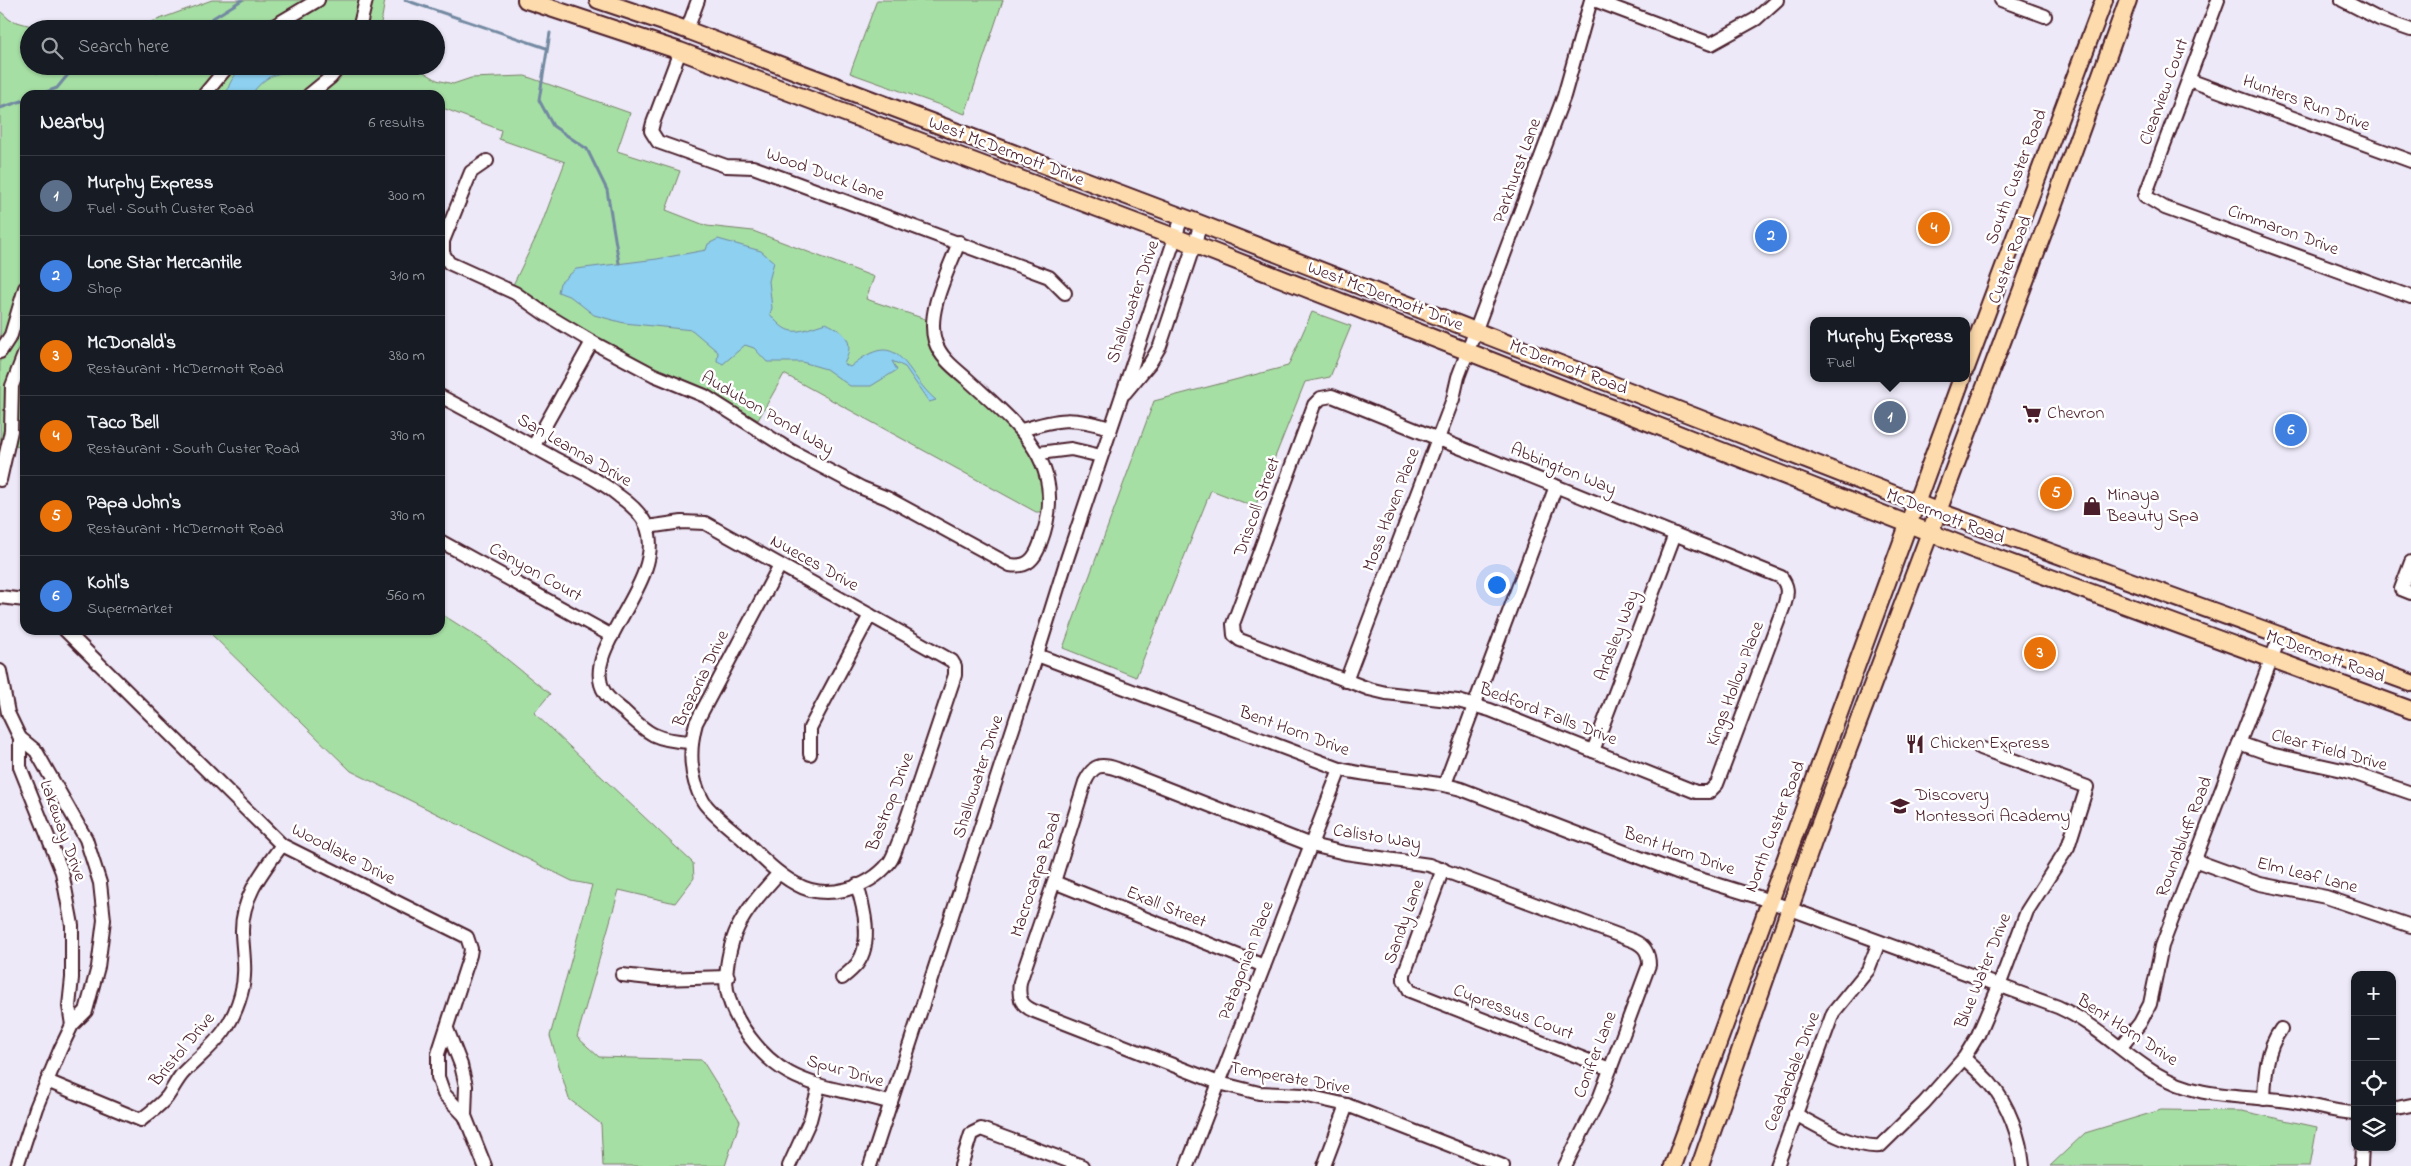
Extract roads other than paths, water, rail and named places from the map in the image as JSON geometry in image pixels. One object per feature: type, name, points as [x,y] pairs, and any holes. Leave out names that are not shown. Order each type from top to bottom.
[{"type":"main road","name":"West McDermott Drive","points":[[526,0],[680,51],[1175,237],[1469,351]]},
{"type":"main road","name":"West McDermott Drive","points":[[598,0],[687,30],[1288,257],[1477,331]]},
{"type":"main road","name":"South Custer Road","points":[[1970,357],[2104,0]]},
{"type":"main road","name":"Custer Road","points":[[1929,533],[2053,207],[2128,0]]},
{"type":"main road","points":[[680,51],[687,30]]},
{"type":"main road","points":[[1280,278],[1288,257]]},
{"type":"main road","name":"McDermott Road","points":[[1477,331],[1916,503],[2411,683]]},
{"type":"main road","name":"McDermott Road","points":[[1469,351],[1929,533],[2411,710]]},
{"type":"main road","points":[[1916,503],[1961,382]]},
{"type":"main road","points":[[1665,428],[1674,407]]},
{"type":"main road","name":"North Custer Road","points":[[1673,1166],[1916,503]]},
{"type":"main road","points":[[1700,1166],[1790,909],[1929,533]]},
{"type":"main road","points":[[2119,603],[2128,580]]},
{"type":"main road","points":[[1826,752],[1845,757]]},
{"type":"street","points":[[285,20],[318,0]]},
{"type":"street","points":[[361,20],[366,0]]},
{"type":"street","points":[[687,30],[698,0]]},
{"type":"street","points":[[1592,0],[1673,32],[1711,44],[1756,19],[1777,0]]},
{"type":"street","name":"Parkhurst Lane","points":[[1469,351],[1564,96],[1592,0]]},
{"type":"street","points":[[2000,0],[2045,16]]},
{"type":"street","name":"Clearview Court","points":[[2145,196],[2218,0]]},
{"type":"street","points":[[2342,0],[2379,19],[2411,30]]},
{"type":"street","name":"Wood Duck Lane","points":[[680,51],[652,123],[653,137],[658,142],[726,166],[753,166],[959,242],[1049,277],[1065,293]]},
{"type":"street","points":[[208,90],[221,75]]},
{"type":"street","points":[[315,90],[333,75]]},
{"type":"street","name":"Hunters Run Drive","points":[[2189,80],[2411,161]]},
{"type":"street","name":"Audubon Pond Way","points":[[445,238],[471,172],[487,161]]},
{"type":"street","name":"Cimmaron Drive","points":[[2145,196],[2165,208],[2411,296]]},
{"type":"street","name":"Shallowater Drive","points":[[870,1166],[1110,428],[1182,217]]},
{"type":"street","name":"Shallowater Drive","points":[[1120,399],[1150,363],[1164,336],[1201,224]]},
{"type":"street","points":[[959,242],[934,310],[934,340],[941,355],[1022,430],[1039,453],[1071,449],[1101,456]]},
{"type":"street","name":"Audubon Pond Way","points":[[445,256],[449,263],[515,293],[545,314],[654,376],[721,404],[769,438],[862,488],[887,498],[1010,565],[1026,564],[1035,557],[1048,524],[1049,486],[1039,453]]},
{"type":"street","points":[[0,352],[11,335],[20,305]]},
{"type":"street","points":[[1150,309],[1152,324],[1164,336]]},
{"type":"street","points":[[534,447],[592,342]]},
{"type":"street","name":"Moss Haven Place","points":[[1346,680],[1469,351]]},
{"type":"street","points":[[0,480],[11,431],[12,386],[20,365]]},
{"type":"street","name":"Abbington Way","points":[[1321,398],[1332,396],[1438,438],[1774,573],[1787,585]]},
{"type":"street","name":"Driscoll Street","points":[[1233,631],[1233,624],[1314,405],[1321,398]]},
{"type":"street","name":"San Leanna Drive","points":[[445,399],[618,494],[634,508],[647,527]]},
{"type":"street","points":[[1022,430],[1058,419],[1082,420],[1110,428]]},
{"type":"street","points":[[1445,784],[1556,486]]},
{"type":"street","name":"Nueces Drive","points":[[647,527],[682,522],[706,523],[952,661],[955,666]]},
{"type":"street","points":[[647,527],[649,553],[641,582],[603,654],[599,669],[600,682],[605,694],[645,731],[665,741],[690,742]]},
{"type":"street","name":"Ardsley Way","points":[[1593,751],[1675,534]]},
{"type":"street","name":"Canyon Court","points":[[445,544],[612,636]]},
{"type":"street","points":[[2406,591],[2411,562]]},
{"type":"street","name":"Brazoria Drive","points":[[778,873],[703,802],[693,778],[690,742],[696,723],[780,565]]},
{"type":"street","name":"Kings Hollow Place","points":[[1709,792],[1717,784],[1731,748],[1785,603],[1788,594],[1787,585]]},
{"type":"street","points":[[0,597],[20,599]]},
{"type":"street","points":[[810,754],[810,728],[870,615]]},
{"type":"street","name":"Bedford Falls Drive","points":[[1233,631],[1240,640],[1346,680],[1386,693],[1438,698],[1474,705],[1696,792],[1709,792]]},
{"type":"street","name":"Woodlake Drive","points":[[70,635],[282,845],[467,938],[471,949],[470,955],[438,1054],[438,1077],[444,1094],[465,1116],[485,1166]]},
{"type":"street","name":"Roundbluff Road","points":[[2121,1047],[2140,1023],[2150,1004],[2160,955],[2238,743],[2280,636]]},
{"type":"street","name":"Bent Horn Drive","points":[[1037,655],[1340,769],[1360,774],[1445,784],[1677,872],[1790,909],[2000,986],[2072,1014],[2092,1025],[2157,1074],[2184,1086],[2219,1096],[2288,1101],[2333,1112],[2351,1113]]},
{"type":"street","name":"Bastrop Drive","points":[[778,873],[797,885],[815,891],[844,890],[869,880],[889,863],[900,839],[955,676],[955,666]]},
{"type":"street","name":"Lakeway Drive","points":[[0,671],[8,713],[20,738],[36,752],[86,839],[100,883],[104,920],[98,967],[86,1011],[72,1025],[47,1081],[17,1166]]},
{"type":"street","name":"Lakeway Drive","points":[[20,738],[20,767],[62,872],[72,925],[72,978],[69,1006],[72,1025]]},
{"type":"street","name":"Clear Field Drive","points":[[2238,743],[2270,754],[2338,768],[2411,793]]},
{"type":"street","name":"Blue Water Drive","points":[[1795,1114],[1858,1143],[1880,1146],[1916,1112],[1964,1058],[1978,1035],[2000,986],[2027,911],[2068,846],[2087,787],[1980,748]]},
{"type":"street","name":"Calisto Way","points":[[1097,766],[1106,765],[1117,769],[1311,845],[1371,857],[1417,862],[1444,869],[1634,941],[1648,953]]},
{"type":"street","name":"Macrocarpa Road","points":[[1019,999],[1020,982],[1085,782],[1089,773],[1097,766]]},
{"type":"street","name":"Patagonian Place","points":[[1186,1166],[1340,769]]},
{"type":"street","name":"Bristol Drive","points":[[47,1081],[141,1120],[166,1099],[182,1073],[203,1056],[221,1036],[233,1015],[241,994],[245,969],[242,931],[246,904],[255,882],[282,845]]},
{"type":"street","name":"Elm Leaf Lane","points":[[2194,860],[2260,884],[2333,899],[2411,926]]},
{"type":"street","name":"Sandy Lane","points":[[1406,986],[1404,974],[1444,869]]},
{"type":"street","name":"Spur Drive","points":[[778,873],[753,902],[737,928],[729,956],[727,990],[742,1026],[762,1054],[789,1073],[819,1086],[848,1091],[891,1103]]},
{"type":"street","name":"Exall Street","points":[[1054,882],[1264,966]]},
{"type":"street","points":[[842,978],[858,964],[864,943],[866,918],[858,885]]},
{"type":"street","name":"Ceadardale Drive","points":[[1776,1166],[1833,1013],[1868,970],[1879,942]]},
{"type":"street","name":"Conifer Lane","points":[[1565,1166],[1599,1099],[1649,965],[1648,953]]},
{"type":"street","points":[[622,975],[659,979],[728,977]]},
{"type":"street","name":"Cupressus Court","points":[[1406,986],[1415,995],[1610,1069]]},
{"type":"street","name":"Temperate Drive","points":[[1019,999],[1023,1005],[1034,1011],[1219,1083],[1259,1093],[1303,1095],[1347,1105],[1503,1166]]},
{"type":"street","name":"Woodlake Drive","points":[[447,1029],[461,1065],[466,1086],[465,1116]]},
{"type":"street","points":[[2264,1099],[2268,1060],[2272,1045],[2281,1029]]},
{"type":"street","points":[[1964,1058],[1990,1083],[2005,1106],[2016,1130],[2023,1166]]},
{"type":"street","points":[[789,1166],[810,1120],[819,1086]]},
{"type":"street","points":[[1324,1166],[1347,1105]]},
{"type":"street","points":[[2396,1108],[2411,1105]]},
{"type":"street","points":[[961,1166],[971,1134],[977,1130],[988,1130],[1082,1166]]},
{"type":"street","points":[[2361,1166],[2362,1151]]},
{"type":"water","points":[[236,75],[273,75],[255,90],[228,90]]},
{"type":"water","points":[[718,239],[761,251],[774,262],[769,281],[772,308],[770,314],[783,328],[801,331],[826,323],[833,327],[847,339],[849,350],[844,364],[850,367],[867,355],[881,350],[891,351],[900,357],[936,400],[929,402],[905,367],[892,361],[897,370],[871,386],[850,386],[826,369],[802,362],[767,362],[754,348],[745,345],[723,364],[717,361],[718,352],[692,330],[624,323],[594,315],[571,297],[558,292],[560,283],[576,269],[657,259],[706,250],[708,244]]},
{"type":"waterway","points":[[211,20],[242,0]]},
{"type":"waterway","points":[[405,0],[546,48]]},
{"type":"waterway","points":[[550,33],[539,100],[553,126],[587,149],[607,190],[619,263]]},
{"type":"waterway","points":[[52,90],[57,88],[68,75]]},
{"type":"waterway","points":[[0,108],[20,102]]},
{"type":"place","name":"Taco Bell","points":[[1934,228]]},
{"type":"place","name":"Lone Star Mercantile","points":[[1771,236]]},
{"type":"place","name":"Chevron","points":[[2032,414]]},
{"type":"place","name":"Murphy Express","points":[[1890,417]]},
{"type":"place","name":"Kohl's","points":[[2291,430]]},
{"type":"place","name":"Papa John's","points":[[2056,493]]},
{"type":"place","name":"Minaya Beauty Spa","points":[[2092,506]]},
{"type":"place","name":"McDonald's","points":[[2040,653]]},
{"type":"place","name":"Chicken Express","points":[[1915,744]]},
{"type":"place","name":"Discovery Montessori Academy","points":[[1900,806]]}]
